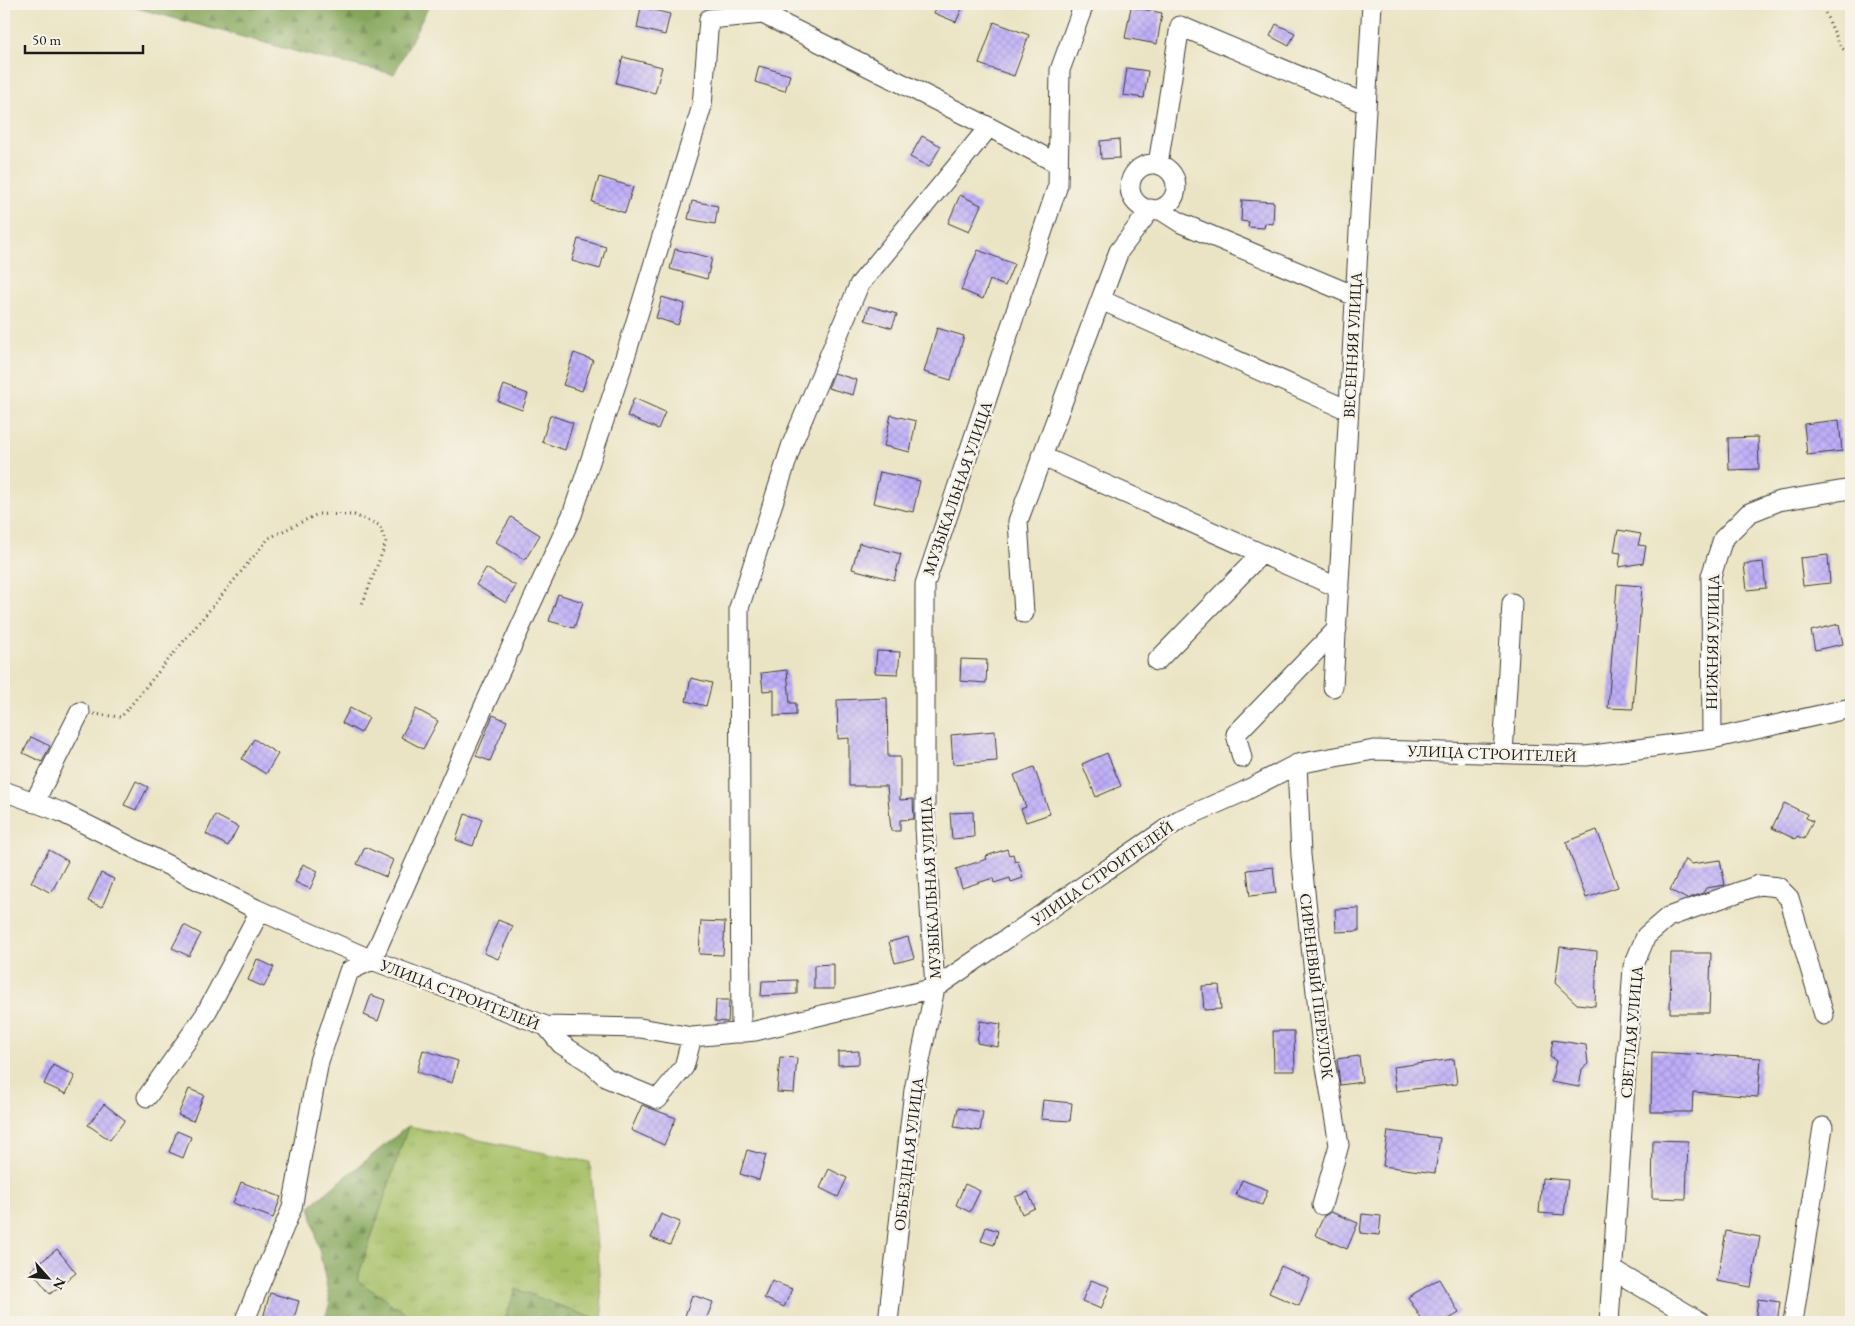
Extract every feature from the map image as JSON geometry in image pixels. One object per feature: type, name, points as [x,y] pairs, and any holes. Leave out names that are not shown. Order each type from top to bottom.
[{"type":"street","name":"МУЗЫКАЛЬНАЯ УЛИЦА","points":[[935,988],[925,828],[925,584],[1058,185],[1060,70],[1084,4]]},
{"type":"street","name":"ВЕСЕННЯЯ УЛИЦА","points":[[1333,687],[1372,4]]},
{"type":"street","points":[[244,1320],[292,1208],[319,1061],[349,971],[372,960],[485,704],[572,515],[622,367],[702,106],[708,19],[763,14],[989,127],[1058,164]]},
{"type":"street","points":[[1158,164],[1180,26],[1366,104]]},
{"type":"street","points":[[741,1033],[740,608],[792,444],[859,285],[989,127]]},
{"type":"street","points":[[1024,613],[1018,521],[1041,456],[1119,251],[1155,209],[1171,200],[1176,186],[1170,172],[1158,164],[1143,166],[1137,170],[1130,183],[1130,191],[1137,204],[1155,209],[1181,223],[1355,296]]},
{"type":"street","points":[[1101,300],[1348,410]]},
{"type":"street","points":[[1041,456],[1339,588]]},
{"type":"street","name":"НИЖНЯЯ УЛИЦА","points":[[1712,740],[1711,576],[1723,539],[1749,513],[1778,501],[1851,489]]},
{"type":"street","points":[[1157,661],[1262,554]]},
{"type":"street","points":[[1503,754],[1512,603]]},
{"type":"street","points":[[1242,758],[1236,734],[1337,629]]},
{"type":"street","name":"УЛИЦА СТРОИТЕЛЕЙ","points":[[4,791],[61,812],[260,910],[372,960],[546,1026],[640,1028],[692,1037],[741,1033],[935,988],[1179,820],[1243,792],[1297,764],[1374,750],[1586,756],[1712,740],[1851,708]]},
{"type":"street","points":[[34,803],[80,712]]},
{"type":"street","name":"СИРЕНЕВЫЙ ПЕРЕУЛОК","points":[[1297,764],[1302,865],[1321,1037],[1339,1145],[1322,1205]]},
{"type":"street","name":"СВЕТЛАЯ УЛИЦА","points":[[1609,1322],[1633,968],[1646,936],[1668,917],[1759,885],[1778,887],[1789,898],[1824,1015]]},
{"type":"street","points":[[146,1097],[204,1015],[260,910]]},
{"type":"street","name":"ОБЪЕЗДНАЯ УЛИЦА","points":[[888,1322],[914,1090],[935,988]]},
{"type":"street","points":[[546,1026],[561,1044],[589,1062],[607,1078],[658,1099],[684,1067],[692,1037]]},
{"type":"street","points":[[1793,1322],[1823,1127]]},
{"type":"street","points":[[1613,1270],[1701,1322]]},
{"type":"path","points":[[1821,4],[1840,47],[1851,56]]},
{"type":"path","points":[[80,712],[121,717],[269,538],[318,514],[354,515],[378,525],[386,543],[361,607]]},
{"type":"green space","points":[[122,4],[430,4],[394,74],[316,57]]},
{"type":"green space","points":[[408,1126],[590,1162],[603,1322],[516,1289],[504,1322],[418,1322],[357,1280]]},
{"type":"green space","points":[[408,1126],[357,1280],[418,1322],[324,1322],[330,1302],[310,1206]]},
{"type":"green space","points":[[516,1289],[603,1322],[504,1322]]},
{"type":"building","points":[[938,4],[964,4],[956,22],[934,13]]},
{"type":"building","points":[[641,7],[670,14],[665,35],[637,28]]},
{"type":"building","points":[[1131,7],[1162,13],[1157,44],[1125,38]]},
{"type":"building","points":[[994,22],[1029,35],[1014,76],[979,64]]},
{"type":"building","points":[[1276,24],[1295,33],[1289,46],[1270,36]]},
{"type":"building","points":[[623,57],[662,67],[655,93],[616,83]]},
{"type":"building","points":[[759,66],[790,75],[785,91],[755,82]]},
{"type":"building","points":[[1127,68],[1148,71],[1144,98],[1123,95]]},
{"type":"building","points":[[922,136],[941,146],[929,167],[910,157]]},
{"type":"building","points":[[1119,139],[1120,158],[1101,159],[1100,141]]},
{"type":"building","points":[[599,177],[633,187],[625,213],[592,202]]},
{"type":"building","points":[[960,195],[981,205],[969,232],[948,223]]},
{"type":"building","points":[[1242,200],[1274,202],[1273,224],[1265,223],[1264,228],[1248,227],[1249,222],[1241,221]]},
{"type":"building","points":[[692,201],[718,206],[715,224],[688,219]]},
{"type":"building","points":[[578,239],[606,247],[600,269],[572,261]]},
{"type":"building","points":[[675,249],[712,258],[707,279],[670,269]]},
{"type":"building","points":[[978,250],[1014,264],[1005,286],[990,280],[983,299],[961,290]]},
{"type":"building","points":[[662,297],[685,304],[678,325],[656,318]]},
{"type":"building","points":[[869,306],[897,314],[892,328],[865,320]]},
{"type":"building","points":[[937,328],[964,336],[951,380],[924,372]]},
{"type":"building","points":[[574,353],[593,360],[582,391],[563,385]]},
{"type":"building","points":[[834,373],[857,380],[853,395],[828,388]]},
{"type":"building","points":[[504,385],[528,394],[522,410],[498,401]]},
{"type":"building","points":[[634,398],[665,412],[658,429],[627,416]]},
{"type":"building","points":[[550,415],[573,423],[565,450],[542,442]]},
{"type":"building","points":[[891,415],[916,421],[910,452],[884,446]]},
{"type":"building","points":[[1839,420],[1842,451],[1807,455],[1804,424]]},
{"type":"building","points":[[1758,437],[1759,469],[1729,470],[1728,438]]},
{"type":"building","points":[[880,472],[920,481],[913,512],[873,503]]},
{"type":"building","points":[[511,517],[540,535],[525,560],[496,542]]},
{"type":"building","points":[[1618,530],[1641,534],[1638,545],[1646,546],[1643,563],[1619,567],[1621,553],[1614,552]]},
{"type":"building","points":[[859,543],[901,554],[894,580],[852,569]]},
{"type":"building","points":[[1828,555],[1830,583],[1803,586],[1800,558]]},
{"type":"building","points":[[1763,562],[1766,588],[1747,590],[1744,564]]},
{"type":"building","points":[[486,568],[516,586],[506,603],[476,585]]},
{"type":"building","points":[[1617,584],[1642,586],[1633,709],[1608,708]]},
{"type":"building","points":[[558,594],[583,602],[574,628],[549,621]]},
{"type":"building","points":[[1839,624],[1843,644],[1815,650],[1811,631]]},
{"type":"building","points":[[877,651],[900,652],[898,674],[875,673]]},
{"type":"building","points":[[961,659],[987,660],[986,683],[960,681]]},
{"type":"building","points":[[787,670],[790,703],[796,703],[796,715],[774,716],[774,690],[763,691],[761,673]]},
{"type":"building","points":[[691,678],[712,683],[706,706],[686,701]]},
{"type":"building","points":[[887,698],[888,757],[900,757],[900,800],[913,799],[914,819],[900,820],[900,831],[891,831],[887,786],[849,786],[849,738],[838,739],[837,700]]},
{"type":"building","points":[[350,708],[369,718],[361,733],[342,723]]},
{"type":"building","points":[[416,709],[438,721],[423,749],[401,737]]},
{"type":"building","points":[[493,715],[507,721],[490,761],[476,756]]},
{"type":"building","points":[[995,731],[997,761],[953,764],[951,735]]},
{"type":"building","points":[[31,737],[50,746],[42,762],[23,753]]},
{"type":"building","points":[[254,739],[278,754],[266,774],[242,759]]},
{"type":"building","points":[[1107,753],[1121,786],[1096,797],[1082,764]]},
{"type":"building","points":[[1034,767],[1050,814],[1026,822],[1021,809],[1026,807],[1014,775]]},
{"type":"building","points":[[136,781],[148,787],[136,810],[124,805]]},
{"type":"building","points":[[1784,803],[1807,814],[1806,818],[1813,821],[1804,839],[1797,836],[1795,839],[1772,828]]},
{"type":"building","points":[[973,812],[974,837],[952,839],[950,813]]},
{"type":"building","points":[[465,814],[482,819],[473,846],[456,840]]},
{"type":"building","points":[[215,815],[238,827],[228,846],[206,834]]},
{"type":"building","points":[[1597,830],[1618,887],[1586,898],[1566,842]]},
{"type":"building","points":[[365,847],[393,860],[386,877],[357,864]]},
{"type":"building","points":[[1007,849],[1009,855],[1013,854],[1015,862],[1018,861],[1023,878],[1011,882],[1010,878],[994,883],[993,878],[962,888],[956,869],[987,859],[986,856]]},
{"type":"building","points":[[49,850],[68,861],[51,893],[31,882]]},
{"type":"building","points":[[1685,859],[1691,864],[1720,860],[1725,885],[1706,888],[1703,893],[1687,899],[1670,890]]},
{"type":"building","points":[[303,864],[318,871],[310,889],[295,882]]},
{"type":"building","points":[[1273,867],[1276,893],[1250,896],[1247,870]]},
{"type":"building","points":[[101,873],[114,879],[102,907],[88,901]]},
{"type":"building","points":[[1359,908],[1359,931],[1336,932],[1335,909]]},
{"type":"building","points":[[498,920],[513,926],[498,959],[484,953]]},
{"type":"building","points":[[701,921],[725,922],[723,955],[699,954]]},
{"type":"building","points":[[184,925],[201,934],[189,956],[172,948]]},
{"type":"building","points":[[908,937],[914,958],[895,963],[889,942]]},
{"type":"building","points":[[1560,947],[1597,951],[1595,1006],[1577,1004],[1555,983]]},
{"type":"building","points":[[1671,953],[1711,953],[1709,1013],[1670,1013]]},
{"type":"building","points":[[257,959],[274,967],[264,987],[248,980]]},
{"type":"building","points":[[834,964],[834,989],[814,989],[814,965]]},
{"type":"building","points":[[797,980],[797,994],[761,996],[762,981]]},
{"type":"building","points":[[1219,985],[1221,1009],[1204,1010],[1202,986]]},
{"type":"building","points":[[371,995],[385,1000],[378,1021],[364,1015]]},
{"type":"building","points":[[716,1000],[729,1000],[728,1022],[715,1021]]},
{"type":"building","points":[[980,1021],[1001,1024],[998,1047],[977,1043]]},
{"type":"building","points":[[1273,1031],[1294,1031],[1295,1071],[1274,1071]]},
{"type":"building","points":[[1553,1040],[1586,1045],[1588,1064],[1582,1069],[1579,1087],[1551,1082],[1556,1061],[1550,1057]]},
{"type":"building","points":[[423,1050],[458,1061],[452,1083],[417,1072]]},
{"type":"building","points":[[859,1051],[859,1064],[838,1065],[838,1052]]},
{"type":"building","points":[[1652,1052],[1761,1058],[1758,1097],[1693,1092],[1692,1112],[1651,1112]]},
{"type":"building","points":[[1359,1056],[1362,1082],[1340,1085],[1337,1059]]},
{"type":"building","points":[[780,1057],[797,1058],[794,1093],[777,1092]]},
{"type":"building","points":[[1454,1059],[1457,1084],[1396,1091],[1393,1067]]},
{"type":"building","points":[[53,1065],[75,1076],[66,1094],[44,1084]]},
{"type":"building","points":[[189,1089],[204,1095],[193,1121],[178,1115]]},
{"type":"building","points":[[1043,1100],[1072,1103],[1070,1121],[1041,1119]]},
{"type":"building","points":[[104,1104],[125,1120],[110,1140],[88,1125]]},
{"type":"building","points":[[642,1105],[676,1118],[664,1145],[631,1130]]},
{"type":"building","points":[[958,1108],[983,1112],[980,1131],[954,1127]]},
{"type":"building","points":[[177,1131],[191,1137],[183,1158],[169,1152]]},
{"type":"building","points":[[1388,1131],[1440,1138],[1435,1173],[1383,1166]]},
{"type":"building","points":[[1653,1140],[1688,1141],[1686,1199],[1652,1198]]},
{"type":"building","points":[[747,1150],[766,1155],[759,1180],[740,1174]]},
{"type":"building","points":[[829,1169],[847,1178],[838,1197],[820,1188]]},
{"type":"building","points":[[1542,1178],[1568,1180],[1564,1215],[1539,1213]]},
{"type":"building","points":[[1242,1180],[1268,1190],[1262,1205],[1236,1195]]},
{"type":"building","points":[[241,1182],[281,1197],[273,1218],[233,1203]]},
{"type":"building","points":[[965,1184],[980,1191],[970,1212],[956,1205]]},
{"type":"building","points":[[1028,1192],[1035,1208],[1022,1214],[1015,1197]]},
{"type":"building","points":[[1331,1212],[1358,1223],[1347,1249],[1315,1235],[1324,1216]]},
{"type":"building","points":[[661,1214],[680,1222],[670,1245],[651,1238]]},
{"type":"building","points":[[1362,1214],[1381,1216],[1379,1235],[1360,1233]]},
{"type":"building","points":[[986,1227],[998,1231],[994,1245],[981,1241]]},
{"type":"building","points":[[1726,1231],[1760,1237],[1751,1287],[1717,1281]]},
{"type":"building","points":[[57,1249],[76,1273],[50,1294],[31,1270]]},
{"type":"building","points":[[1281,1266],[1310,1279],[1299,1306],[1269,1293]]},
{"type":"building","points":[[1439,1279],[1459,1313],[1444,1322],[1423,1322],[1408,1297]]},
{"type":"building","points":[[1091,1280],[1110,1287],[1101,1309],[1082,1301]]},
{"type":"building","points":[[772,1281],[792,1289],[784,1307],[764,1298]]},
{"type":"building","points":[[270,1293],[299,1301],[293,1322],[278,1322],[263,1318]]},
{"type":"building","points":[[692,1295],[713,1302],[705,1322],[685,1316]]},
{"type":"building","points":[[1758,1299],[1780,1302],[1777,1322],[1755,1322]]}]
